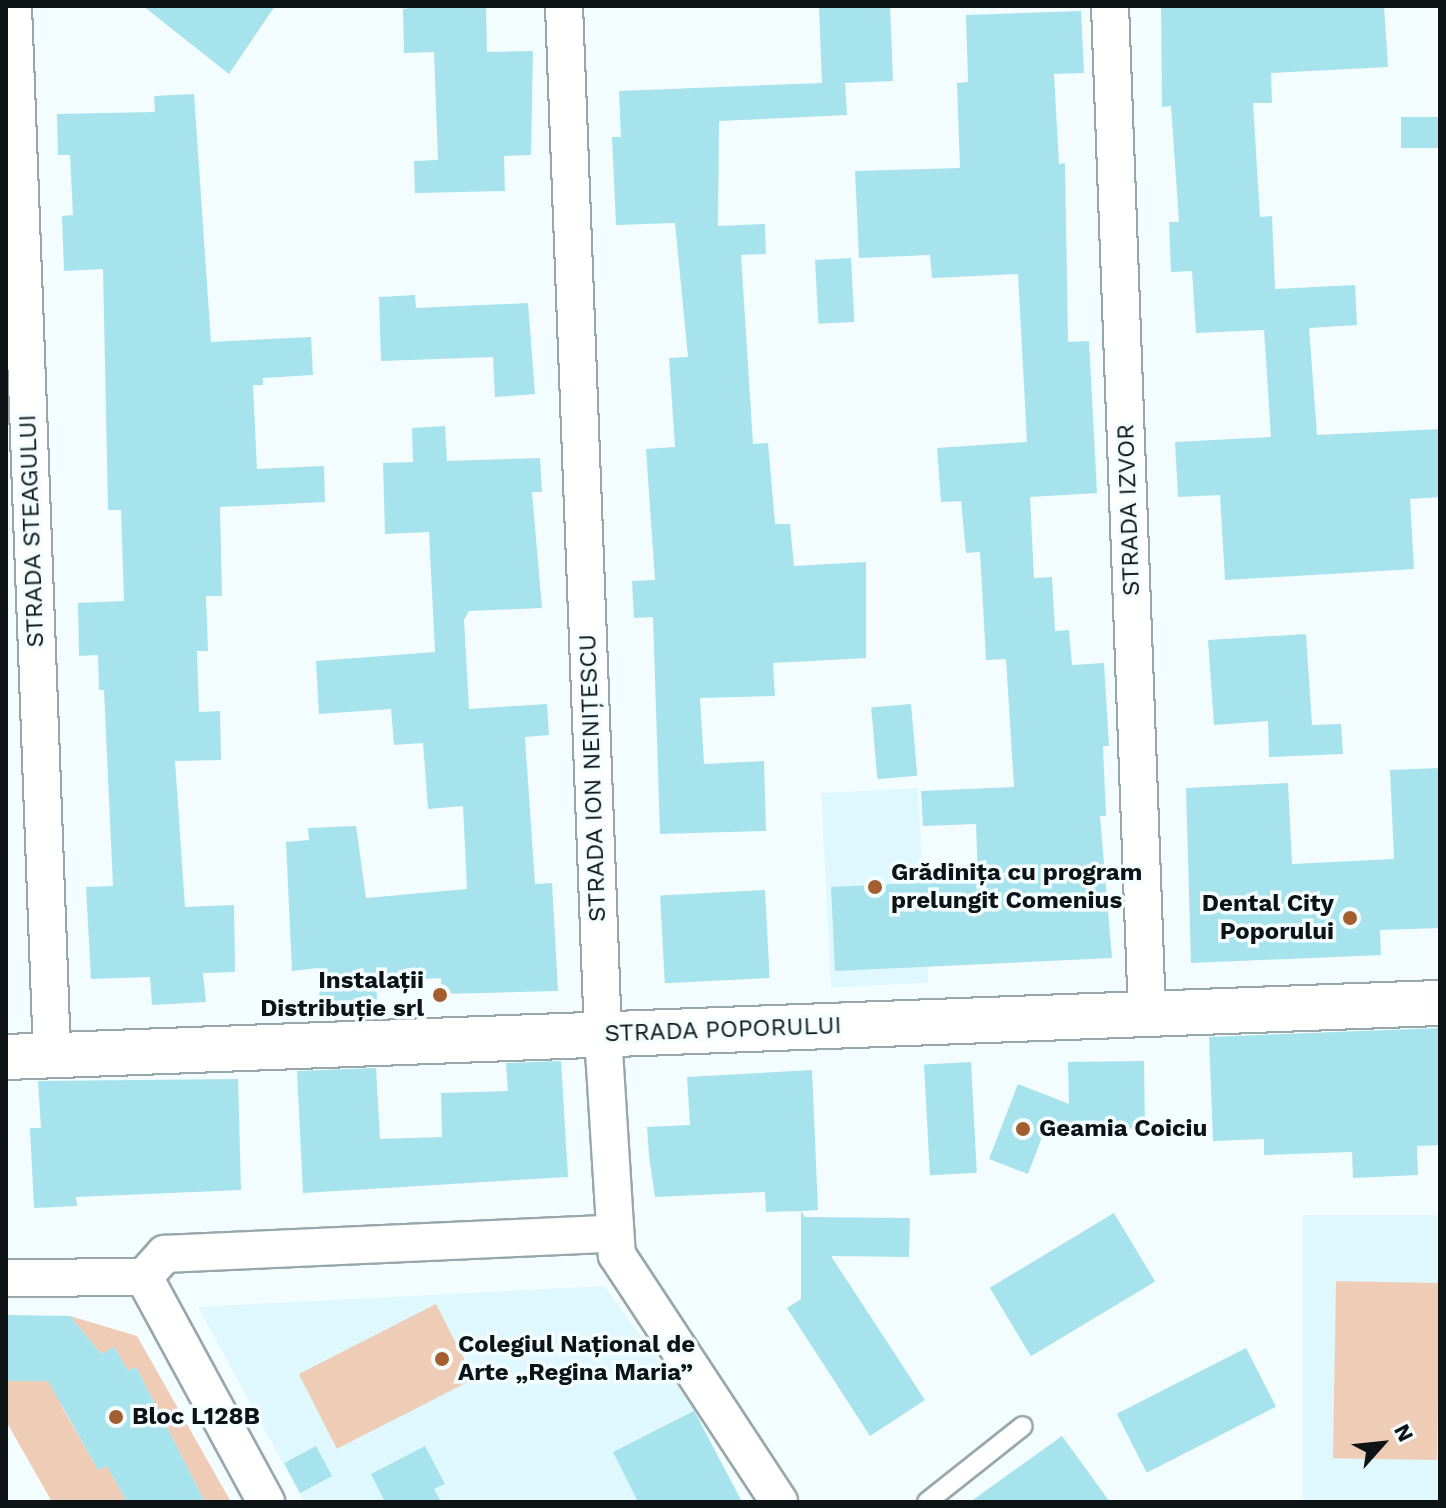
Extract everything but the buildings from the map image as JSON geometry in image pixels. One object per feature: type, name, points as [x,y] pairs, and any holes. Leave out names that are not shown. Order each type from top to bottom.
[{"type":"street","name":"STRADA STEAGULUI","points":[[13,6],[52,1055]]},
{"type":"street","name":"STRADA ION NENIȚESCU","points":[[564,6],[603,1035],[614,1234],[627,1277],[779,1502]]},
{"type":"street","name":"STRADA IZVOR","points":[[1110,6],[1147,1014]]},
{"type":"street","name":"STRADA POPORULUI","points":[[6,1057],[1440,1003]]},
{"type":"street","points":[[6,1278],[144,1277],[165,1254],[614,1234]]},
{"type":"street","points":[[144,1277],[266,1502]]},
{"type":"lane","points":[[927,1502],[1023,1426]]},
{"type":"shaded area","name":"Grădinița cu program prelungit Comenius","points":[[918,788],[928,983],[831,988],[821,793]]},
{"type":"shaded area","points":[[1303,1215],[1440,1215],[1440,1502],[1303,1502]]},
{"type":"shaded area","points":[[1336,1281],[1440,1283],[1437,1460],[1333,1458]]},
{"type":"shaded area","name":"Colegiul Național de Arte „Regina Maria”","points":[[604,1286],[695,1410],[742,1502],[304,1502],[198,1307]]},
{"type":"shaded area","points":[[436,1304],[474,1379],[337,1449],[299,1374]]},
{"type":"shaded area","points":[[70,1316],[137,1336],[231,1502],[205,1502],[136,1367],[128,1371],[114,1347],[101,1354]]},
{"type":"shaded area","points":[[6,1381],[60,1381],[62,1407],[98,1470],[107,1466],[127,1502],[52,1502],[6,1421]]},
{"type":"place","name":"Grădinița cu program prelungit Comenius","points":[[875,887]]},
{"type":"place","name":"Dental City Poporului","points":[[1350,918]]},
{"type":"place","name":"Instalații Distribuție srl","points":[[440,995]]},
{"type":"place","name":"Geamia Coiciu","points":[[1023,1129]]},
{"type":"place","name":"Colegiul Național de Arte „Regina Maria”","points":[[442,1359]]},
{"type":"place","name":"Bloc L128B","points":[[116,1417]]}]
